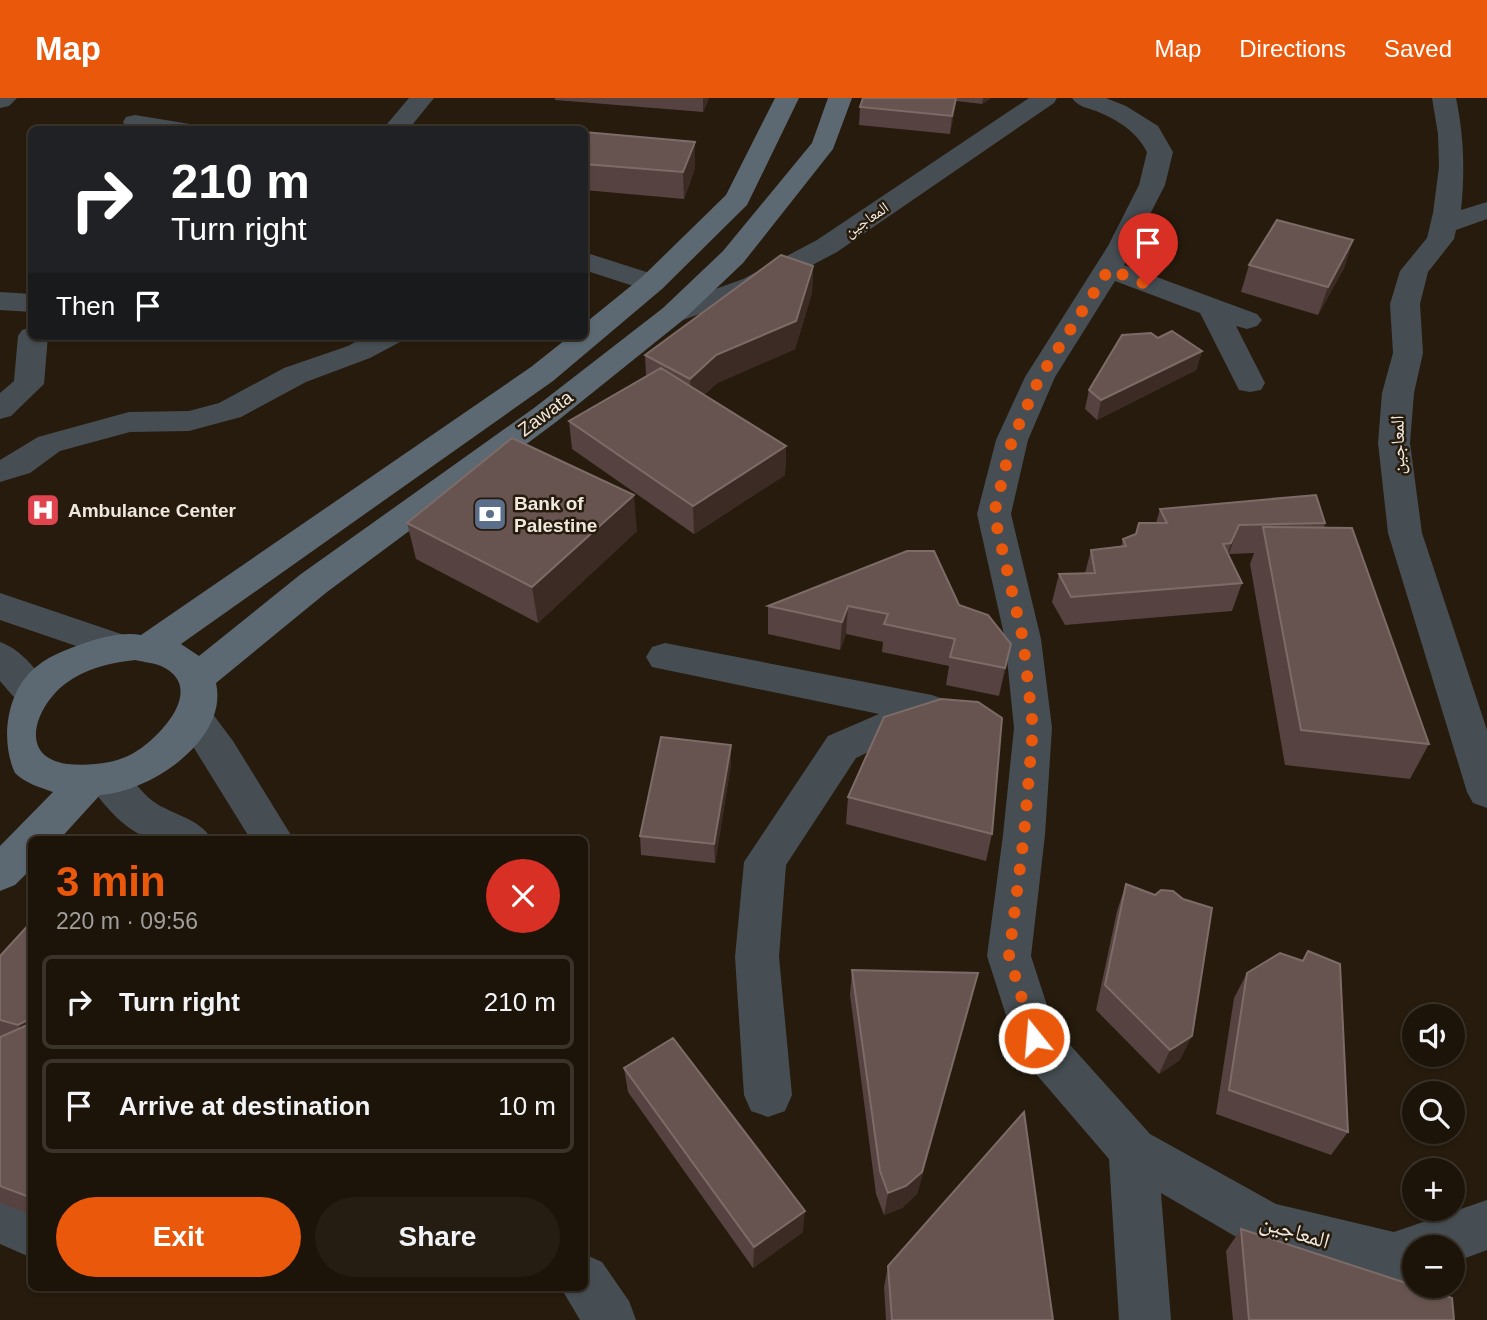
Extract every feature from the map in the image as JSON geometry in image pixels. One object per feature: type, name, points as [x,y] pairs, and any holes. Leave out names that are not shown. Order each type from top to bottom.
[{"type":"main road","name":"Zawata","points":[[588,336],[652,283],[738,199],[787,98]]},
{"type":"main road","name":"Zawata","points":[[196,678],[314,583],[545,415],[673,314],[733,257],[824,144],[840,98]]},
{"type":"main road","name":"Zawata","points":[[135,648],[542,374],[583,340]]},
{"type":"main road","points":[[135,648],[178,658],[196,678],[200,697],[195,719],[181,738],[161,756],[135,770],[97,780],[61,779],[39,770],[24,757],[10,760],[18,721],[32,692],[71,663],[103,650],[135,648]]},
{"type":"main road","points":[[37,836],[97,780]]},
{"type":"main road","points":[[0,873],[28,845]]},
{"type":"street","points":[[0,101],[5,98]]},
{"type":"street","points":[[398,126],[422,98]]},
{"type":"street","name":"المعاجين","points":[[673,314],[753,285],[827,246],[1045,98]]},
{"type":"street","name":"المعاجين","points":[[1084,98],[1117,111],[1149,131],[1160,152],[1152,185],[1122,247],[1040,377],[1012,440],[994,514],[1023,639],[983,719],[1024,835],[1009,956],[1034,1038],[1133,1150],[1268,1227],[1394,1258],[1402,1255]]},
{"type":"street","name":"المعاجين","points":[[1444,98],[1451,134],[1452,167],[1444,225],[1440,239],[1415,271],[1405,304],[1408,353],[1398,393],[1394,443],[1405,533],[1487,792]]},
{"type":"street","points":[[135,122],[161,126]]},
{"type":"street","points":[[1444,225],[1487,210]]},
{"type":"street","points":[[588,261],[652,283]]},
{"type":"street","points":[[1109,269],[1247,320]]},
{"type":"street","points":[[0,301],[28,303]]},
{"type":"street","points":[[1213,309],[1250,383]]},
{"type":"street","points":[[0,409],[29,384],[33,340]]},
{"type":"street","points":[[0,471],[18,466],[49,444],[130,422],[189,421],[230,410],[295,375],[359,352],[382,340]]},
{"type":"street","points":[[0,606],[135,648]]},
{"type":"street","points":[[0,656],[32,692]]},
{"type":"street","points":[[665,657],[983,719]]},
{"type":"street","points":[[195,719],[219,752],[271,836]]},
{"type":"street","points":[[768,1095],[757,957],[765,862],[842,747],[879,729],[983,719]]},
{"type":"street","points":[[97,780],[136,811],[183,836]]},
{"type":"street","points":[[1133,1150],[1145,1320]]},
{"type":"street","points":[[0,1217],[28,1231]]},
{"type":"street","points":[[1461,1235],[1487,1226]]},
{"type":"street","points":[[588,1286],[610,1320]]},
{"type":"building","points":[[863,98],[956,98],[952,116],[860,107]]},
{"type":"building","points":[[588,132],[695,142],[683,172],[588,164]]},
{"type":"building","points":[[1277,220],[1353,240],[1328,287],[1249,265]]},
{"type":"building","points":[[781,255],[813,266],[796,321],[716,355],[690,379],[645,355]]},
{"type":"building","points":[[1172,331],[1202,351],[1101,400],[1089,390],[1122,335],[1151,333],[1158,338]]},
{"type":"building","points":[[661,368],[786,446],[693,506],[569,421]]},
{"type":"building","points":[[512,438],[634,495],[532,587],[407,523]]},
{"type":"building","points":[[1316,495],[1325,523],[1239,525],[1231,543],[1223,544],[1242,583],[1071,597],[1059,574],[1095,573],[1091,550],[1126,546],[1123,539],[1136,534],[1139,523],[1167,523],[1160,509]]},
{"type":"building","points":[[1263,527],[1352,528],[1429,744],[1301,730]]},
{"type":"building","points":[[907,551],[934,551],[959,605],[988,615],[1011,644],[1005,668],[950,657],[955,639],[884,624],[888,614],[848,606],[842,622],[768,606]]},
{"type":"building","points":[[941,699],[978,702],[1002,718],[992,834],[848,797],[884,717]]},
{"type":"building","points":[[661,737],[731,745],[714,844],[640,836]]},
{"type":"building","points":[[1126,884],[1155,895],[1161,890],[1173,891],[1183,899],[1212,908],[1192,1036],[1170,1050],[1105,985]]},
{"type":"building","points":[[28,925],[28,1020],[18,1025],[0,1020],[0,956]]},
{"type":"building","points":[[1308,951],[1340,964],[1348,1132],[1229,1090],[1247,973],[1280,953],[1303,961]]},
{"type":"building","points":[[852,970],[978,973],[922,1172],[906,1186],[888,1193],[880,1171]]},
{"type":"building","points":[[28,1025],[28,1196],[0,1186],[0,1037]]},
{"type":"building","points":[[673,1038],[805,1211],[754,1247],[624,1068]]},
{"type":"building","points":[[1024,1112],[1053,1320],[892,1320],[888,1266]]},
{"type":"building","points":[[1241,1229],[1402,1282],[1402,1298],[1452,1298],[1454,1320],[1249,1320]]},
{"type":"place","name":"Ambulance Center","points":[[43,510]]},
{"type":"place","name":"Bank of Palestine","points":[[490,514]]},
{"type":"route","points":[[1034,1038],[1009,956],[1024,835],[1033,728],[1023,639],[994,514],[1012,440],[1040,377],[1109,269],[1148,285]]}]
